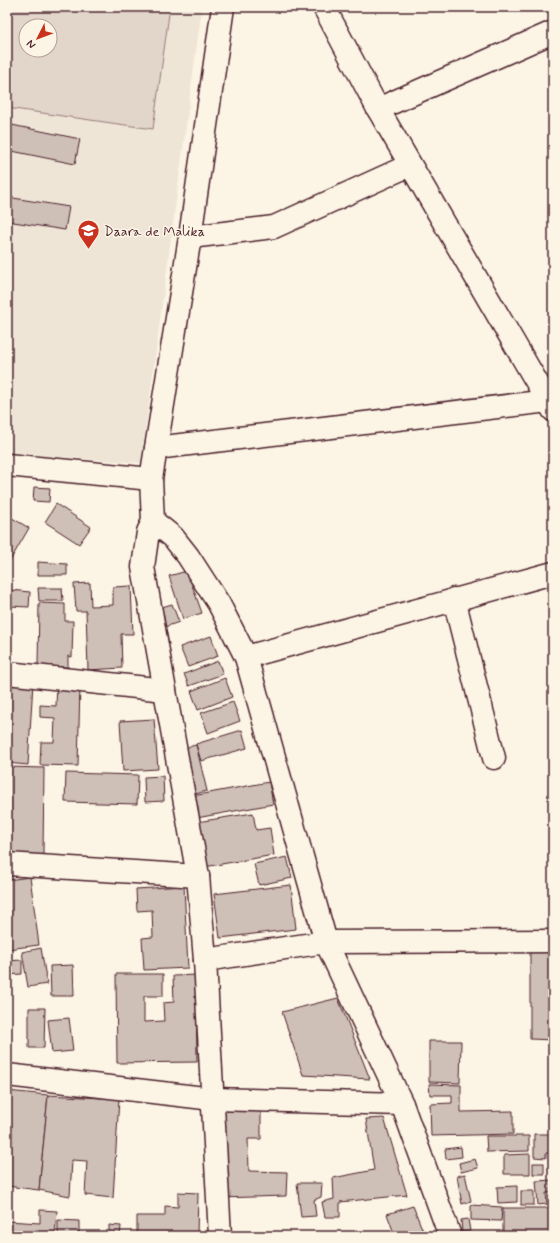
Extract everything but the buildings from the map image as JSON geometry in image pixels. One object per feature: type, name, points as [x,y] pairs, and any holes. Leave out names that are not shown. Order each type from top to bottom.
[{"type":"street","points":[[220,1236],[213,1099],[198,876],[143,566],[148,532],[153,521],[151,479],[190,236],[224,7]]},
{"type":"street","points":[[156,448],[551,405],[378,109],[324,7]]},
{"type":"street","points":[[378,109],[552,34]]},
{"type":"street","points":[[190,236],[274,227],[410,165]]},
{"type":"street","points":[[7,465],[151,479]]},
{"type":"street","points":[[153,521],[173,537],[188,556],[219,604],[246,656],[326,942],[402,1104],[450,1236]]},
{"type":"street","points":[[246,656],[553,573]]},
{"type":"street","points":[[454,599],[494,758]]},
{"type":"street","points":[[7,673],[165,690]]},
{"type":"street","points":[[7,864],[198,876]]},
{"type":"street","points":[[204,960],[326,942],[553,940]]},
{"type":"street","points":[[7,1074],[213,1099],[402,1104]]},
{"type":"shaded area","name":"Daara de Malika","points":[[7,7],[202,7],[141,463],[7,453]]},
{"type":"shaded area","points":[[7,7],[170,7],[153,129],[7,108]]},
{"type":"place","name":"Daara de Malika","points":[[88,250]]}]
